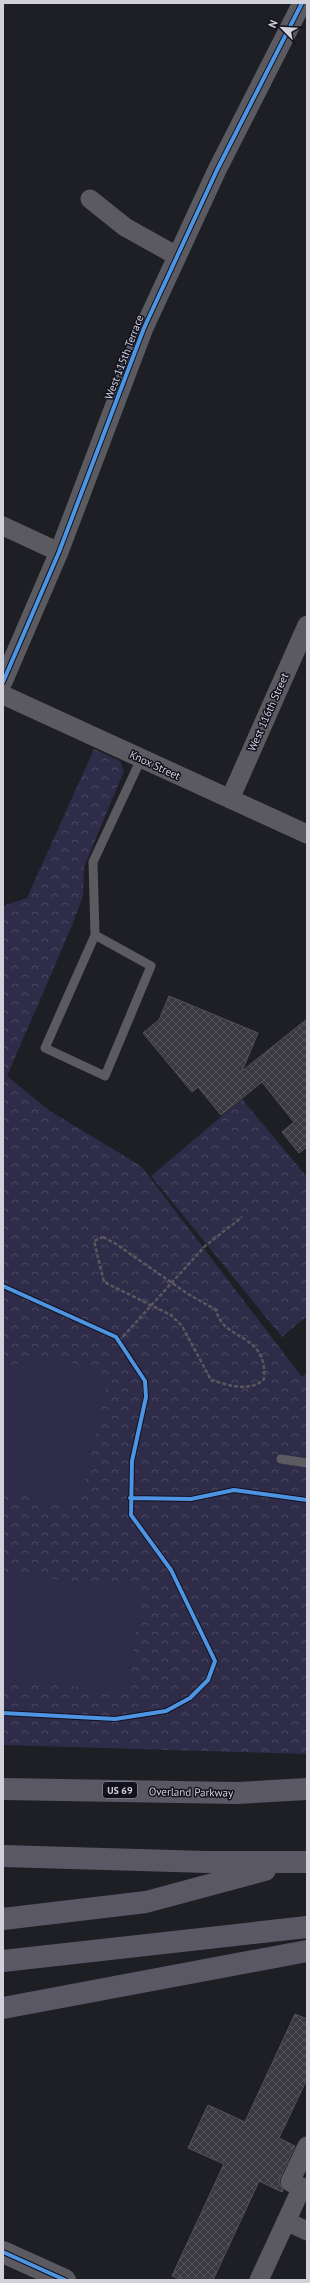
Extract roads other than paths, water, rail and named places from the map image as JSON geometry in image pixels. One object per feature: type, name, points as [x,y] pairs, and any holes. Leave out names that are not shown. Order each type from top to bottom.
[{"type":"highway","name":"Overland Parkway","points":[[3,1789],[237,1793],[307,1789]]},
{"type":"highway","points":[[3,1856],[299,1862]]},
{"type":"highway","points":[[3,1919],[146,1902],[299,1862]]},
{"type":"highway","points":[[3,1961],[307,1927]]},
{"type":"highway","points":[[3,2008],[307,1952]]},
{"type":"main road","points":[[3,2252],[65,2280]]},
{"type":"street","name":"West 115th Terrace","points":[[3,682],[59,552],[144,328],[217,170],[299,4]]},
{"type":"street","points":[[90,199],[125,227],[177,256]]},
{"type":"street","points":[[3,526],[59,552]]},
{"type":"street","name":"West 116th Street","points":[[230,799],[307,624]]},
{"type":"street","name":"Knox Street","points":[[3,695],[307,834]]},
{"type":"street","points":[[259,2280],[300,2186],[307,2146]]},
{"type":"street","points":[[286,2221],[307,2231]]},
{"type":"lane","points":[[95,936],[151,966],[105,1076],[45,1048],[95,936],[93,862],[141,758]]},
{"type":"lane","points":[[281,1459],[307,1463]]}]
